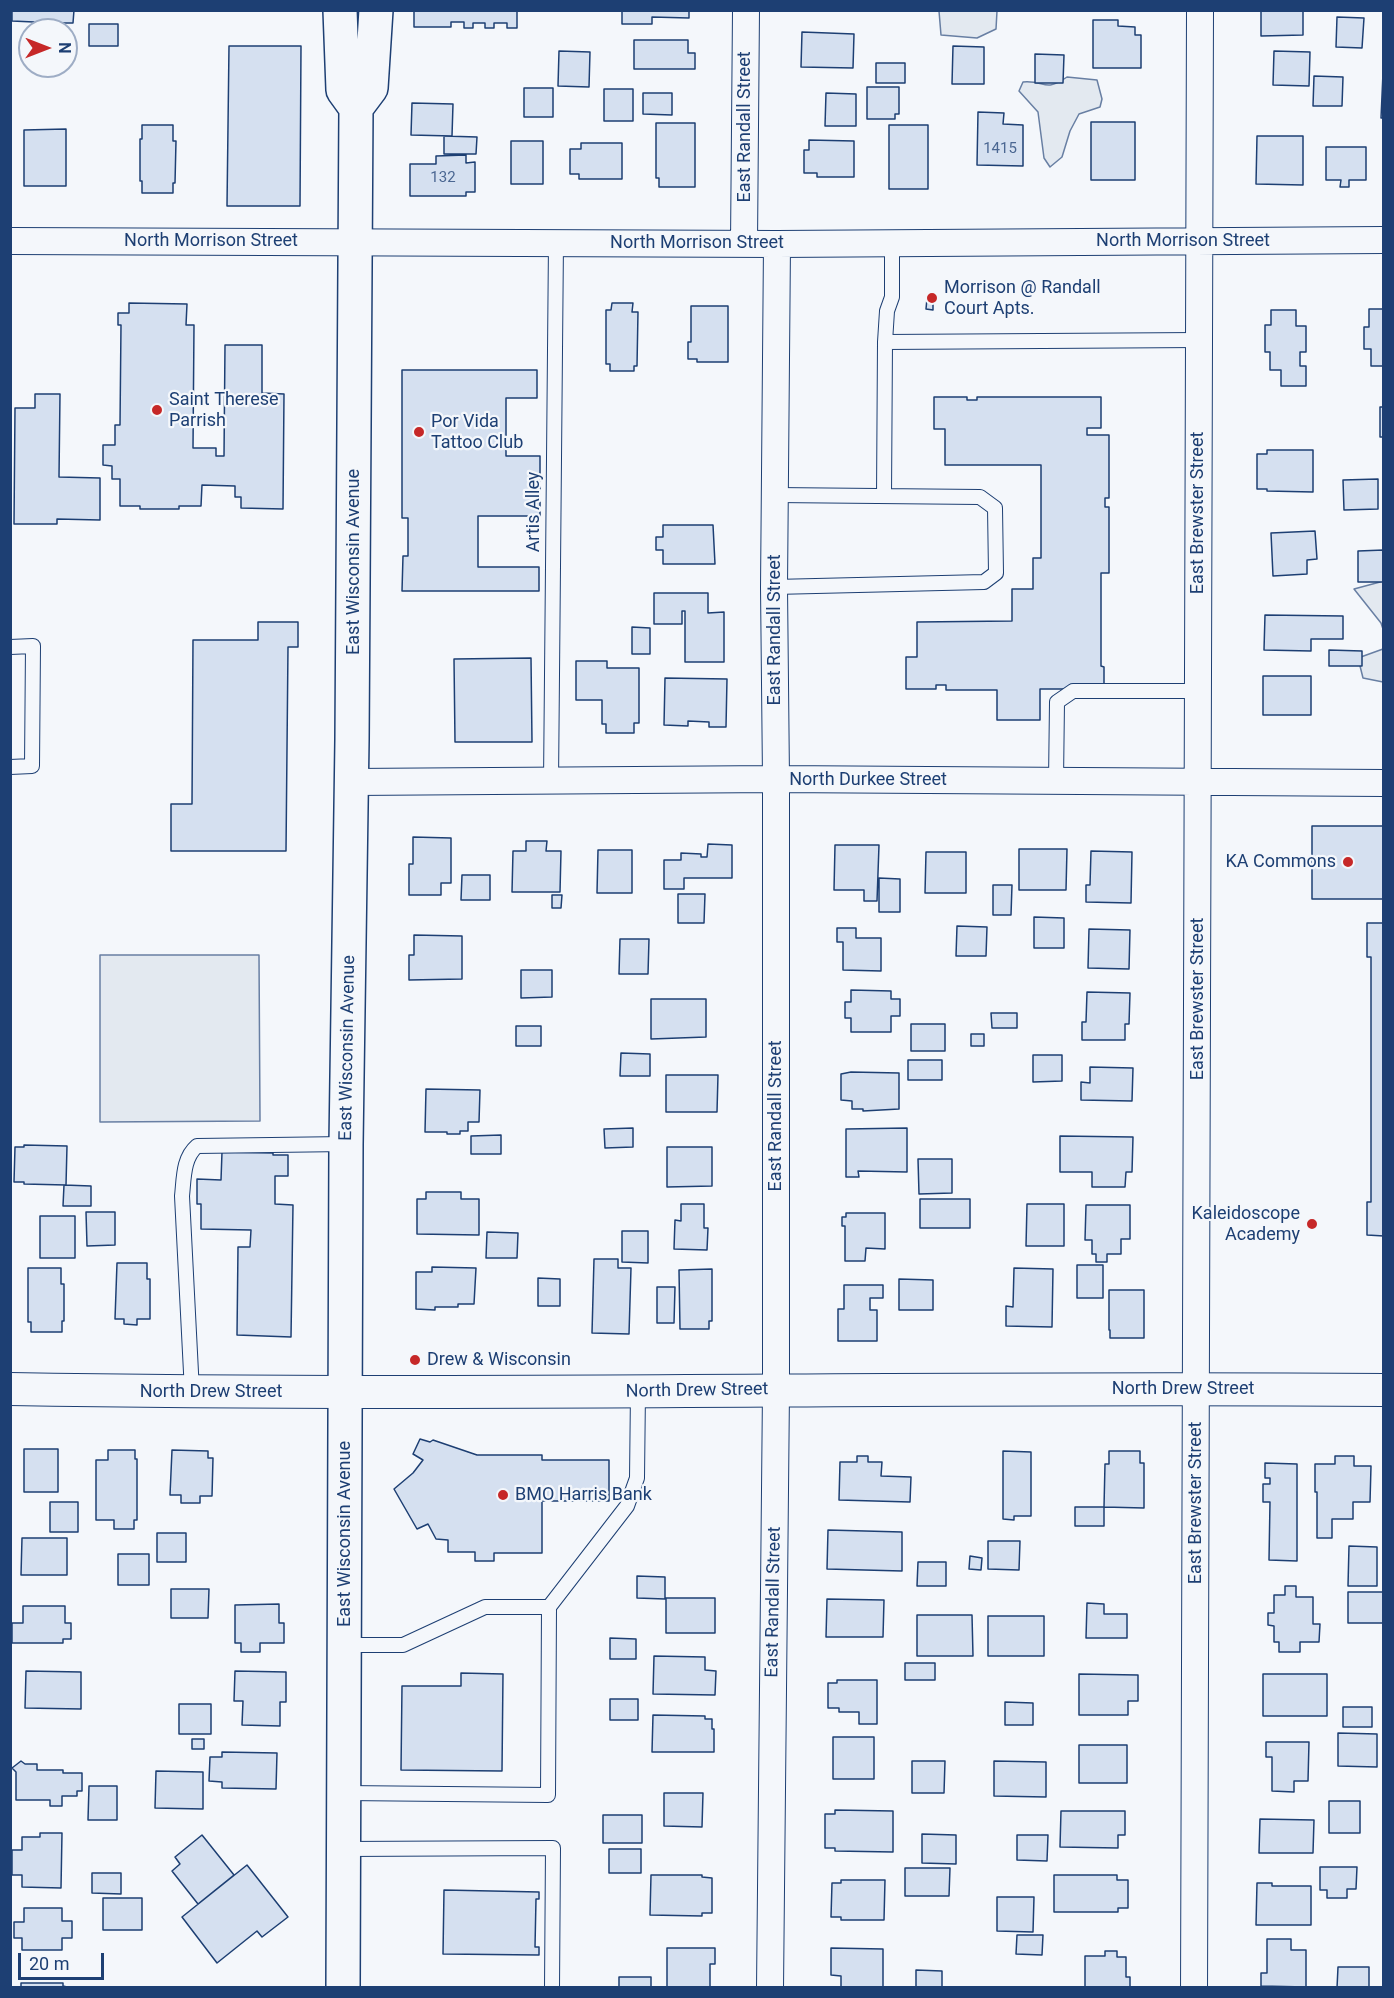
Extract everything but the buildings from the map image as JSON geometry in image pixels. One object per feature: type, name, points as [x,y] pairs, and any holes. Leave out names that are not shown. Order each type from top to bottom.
[{"type":"main road","name":"East Wisconsin Avenue","points":[[340,10],[343,90],[356,108],[352,782],[346,1144],[343,1988]]},
{"type":"main road","points":[[356,108],[371,88],[376,10]]},
{"type":"street","name":"East Randall Street","points":[[744,243],[746,10]]},
{"type":"street","name":"East Brewster Street","points":[[1194,1988],[1200,10]]},
{"type":"street","name":"North Morrison Street","points":[[10,241],[777,244],[1383,240]]},
{"type":"street","name":"East Randall Street","points":[[770,1988],[776,1390],[774,587],[777,244]]},
{"type":"street","name":"North Durkee Street","points":[[352,782],[776,779],[1383,783]]},
{"type":"street","name":"North Drew Street","points":[[10,1389],[192,1392],[1196,1388],[1383,1390]]},
{"type":"lane","name":"Artis Alley","points":[[551,782],[556,242]]},
{"type":"lane","points":[[884,496],[885,342],[887,311],[892,297],[892,242]]},
{"type":"lane","points":[[885,342],[1199,340]]},
{"type":"lane","points":[[774,587],[984,582],[996,573],[995,508],[980,497],[775,495]]},
{"type":"lane","points":[[10,647],[33,646],[32,765],[10,766]]},
{"type":"lane","points":[[1056,781],[1057,702],[1073,691],[1198,691]]},
{"type":"lane","points":[[192,1392],[182,1196],[185,1168],[190,1152],[197,1146],[346,1144]]},
{"type":"lane","points":[[344,1793],[548,1795],[549,1607],[627,1506],[637,1478],[638,1391]]},
{"type":"lane","points":[[344,1645],[403,1645],[485,1607],[549,1607]]},
{"type":"lane","points":[[344,1849],[553,1848],[552,1988]]},
{"type":"shaded area","points":[[939,11],[997,11],[996,29],[977,38],[941,35]]},
{"type":"shaded area","points":[[1067,77],[1097,80],[1102,99],[1100,107],[1079,114],[1070,131],[1062,157],[1050,167],[1044,158],[1038,112],[1019,91],[1023,82],[1049,85]]},
{"type":"shaded area","points":[[1383,578],[1383,629],[1381,623],[1354,589],[1380,582]]},
{"type":"shaded area","points":[[1383,649],[1383,682],[1363,678],[1358,658]]},
{"type":"shaded area","points":[[100,955],[259,955],[260,1121],[100,1122]]},
{"type":"place","name":"Morrison @ Randall Court Apts.","points":[[932,298]]},
{"type":"place","name":"Saint Therese Parrish","points":[[157,410]]},
{"type":"place","name":"Por Vida Tattoo Club","points":[[419,432]]},
{"type":"place","name":"KA Commons","points":[[1348,862]]},
{"type":"place","name":"Kaleidoscope Academy","points":[[1312,1224]]},
{"type":"place","name":"Drew & Wisconsin","points":[[415,1360]]},
{"type":"place","name":"BMO Harris Bank","points":[[503,1495]]}]
